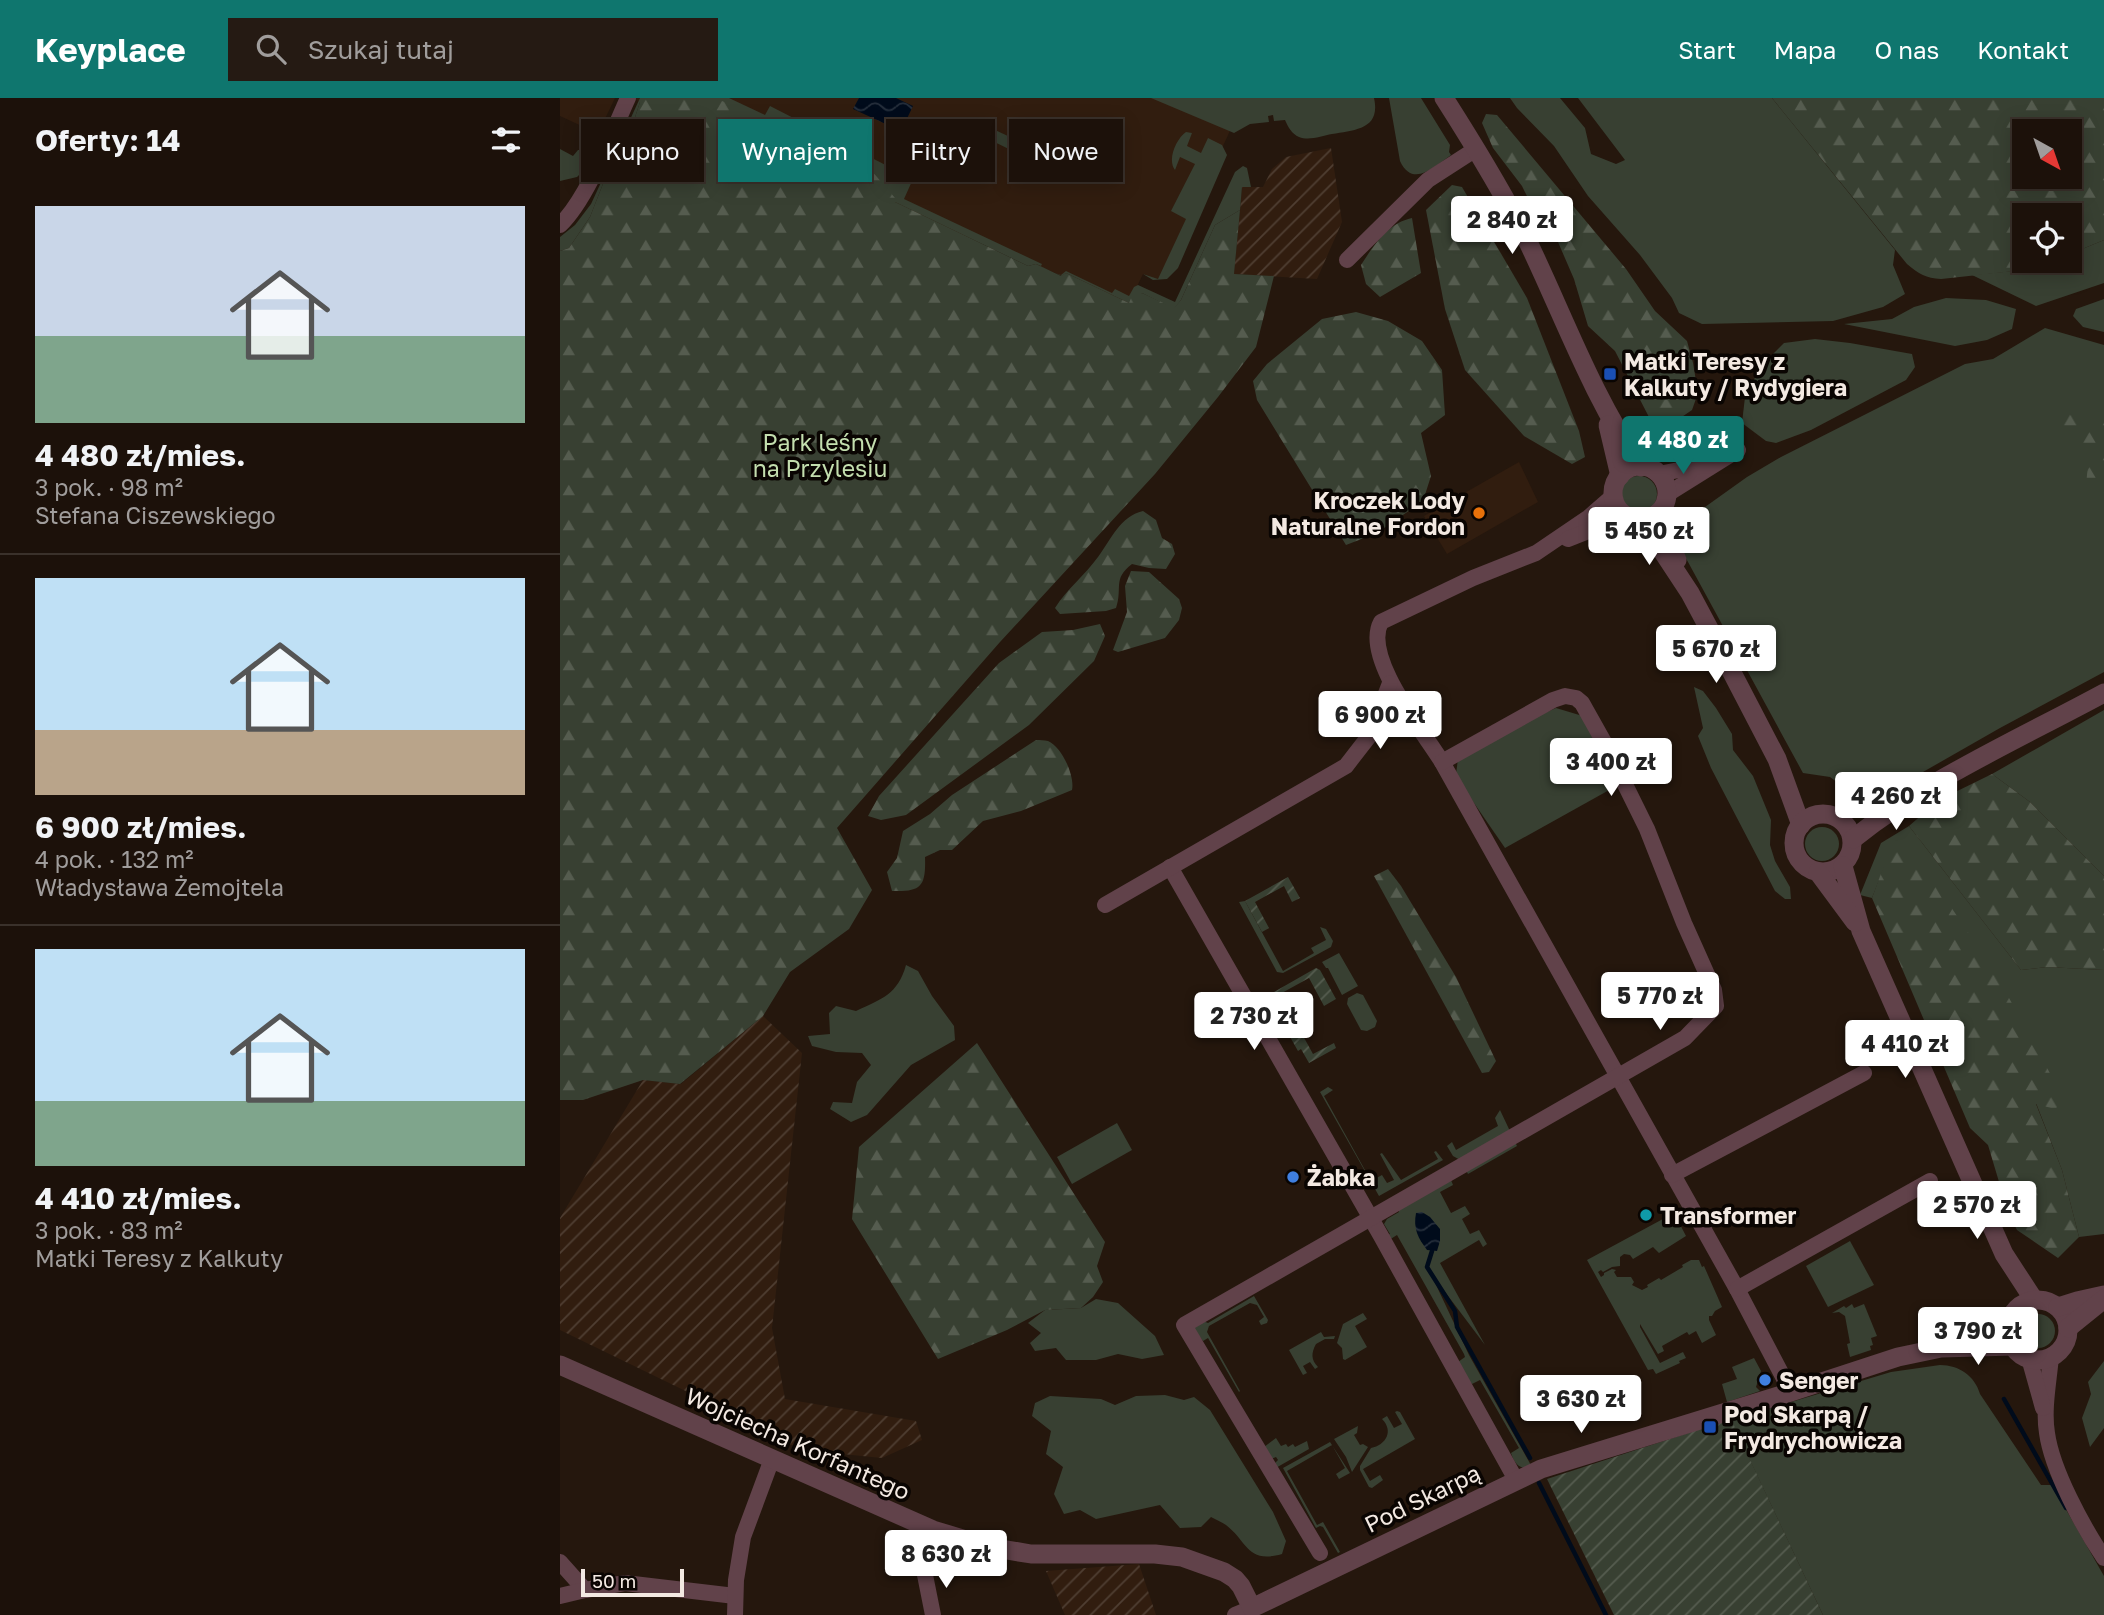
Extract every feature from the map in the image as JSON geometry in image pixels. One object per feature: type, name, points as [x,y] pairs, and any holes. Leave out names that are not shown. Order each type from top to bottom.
[{"type":"street","points":[[560,225],[580,199],[628,98]]},
{"type":"street","points":[[1444,98],[1527,240],[1602,400],[1629,449],[1663,480],[1666,495],[1662,508],[1652,517],[1632,518],[1546,548],[1473,578],[1381,622],[1377,630],[1377,640],[1390,683],[1442,762],[1737,1289],[1791,1392]]},
{"type":"street","points":[[1347,260],[1429,180],[1476,149]]},
{"type":"street","points":[[1602,400],[1620,476]]},
{"type":"street","points":[[1666,495],[1735,451],[1686,468],[1627,470],[1614,485],[1613,496],[1615,504],[1661,549],[1689,593],[1777,759],[1801,825]]},
{"type":"street","points":[[1546,548],[1613,496]]},
{"type":"street","points":[[1658,513],[1689,593]]},
{"type":"street","points":[[1105,905],[1346,766],[1370,735],[1390,683]]},
{"type":"street","points":[[1853,839],[1916,794],[2104,694]]},
{"type":"street","points":[[1320,1553],[1184,1325],[1685,1038],[1716,1006],[1714,990],[1647,829],[1583,703],[1576,698],[1565,696],[1553,700],[1442,762]]},
{"type":"street","points":[[1777,759],[1818,814]]},
{"type":"street","points":[[1842,821],[1861,817],[1916,794]]},
{"type":"street","points":[[1818,814],[1832,815],[1842,821],[1850,830],[1853,839],[1849,858],[1843,866],[1834,871],[1818,872],[1808,869],[1796,855],[1794,836],[1801,825],[1818,814]]},
{"type":"street","points":[[1843,866],[1861,931],[2004,1254],[2034,1300]]},
{"type":"street","points":[[1170,867],[1516,1480]]},
{"type":"street","points":[[1818,872],[1861,931]]},
{"type":"street","points":[[1672,1175],[1864,1073]]},
{"type":"street","points":[[1737,1289],[1930,1181]]},
{"type":"street","points":[[2004,1254],[2012,1317],[2009,1338],[2021,1352],[2046,1417]]},
{"type":"street","points":[[2058,1307],[2104,1297]]},
{"type":"street","points":[[2068,1328],[2104,1297]]},
{"type":"street","points":[[2012,1317],[2026,1302],[2034,1300],[2051,1303],[2064,1314],[2068,1328],[2066,1342],[2051,1356],[2043,1359],[2021,1352]]},
{"type":"street","name":"Pod Skarpą","points":[[1243,1611],[1541,1469],[1898,1357],[1941,1348],[2012,1317]]},
{"type":"street","name":"Pod Skarpą","points":[[1941,1348],[2021,1352]]},
{"type":"street","points":[[2051,1356],[2046,1417],[2054,1461],[2104,1558]]},
{"type":"street","name":"Wojciecha Korfantego","points":[[560,1365],[933,1530],[989,1547],[1031,1554],[1155,1554],[1193,1560],[1235,1579],[1241,1587],[1243,1611]]},
{"type":"street","points":[[736,1615],[736,1580],[743,1537],[772,1459]]},
{"type":"street","points":[[560,1562],[585,1590]]},
{"type":"street","points":[[924,1570],[933,1615]]},
{"type":"street","points":[[560,1596],[625,1583],[735,1596]]},
{"type":"shaded area","points":[[560,98],[615,98],[605,119],[581,119],[581,126],[560,116]]},
{"type":"shaded area","points":[[632,98],[1245,98],[1162,279],[1143,274],[1129,303],[831,182],[872,182],[872,119],[718,119],[718,135],[704,129],[704,119],[680,119]]},
{"type":"shaded area","points":[[1331,148],[1342,222],[1317,279],[1234,274],[1242,187],[1263,187],[1272,169],[1286,157]]},
{"type":"shaded area","points":[[1519,462],[1538,502],[1447,554],[1424,516]]},
{"type":"shaded area","points":[[763,1016],[802,1053],[772,1328],[785,1399],[916,1421],[922,1440],[882,1458],[842,1454],[758,1439],[735,1415],[560,1330],[560,1218],[643,1080],[681,1084]]},
{"type":"shaded area","points":[[1139,1564],[1156,1615],[1065,1615],[1046,1571]]},
{"type":"green space","points":[[640,98],[729,98],[765,115],[770,106],[795,119],[718,119],[718,133],[704,127],[704,119],[683,119],[640,102],[634,119],[630,119]]},
{"type":"green space","name":"Park leśny na Przylesiu","points":[[644,98],[710,98],[760,119],[718,119],[718,182],[872,182],[872,171],[895,198],[895,202],[1028,266],[1036,264],[1061,276],[1066,273],[1129,303],[1132,296],[1142,293],[1174,308],[1181,300],[1215,225],[1240,210],[1234,274],[1274,276],[1256,347],[1218,397],[1155,474],[1000,642],[837,828],[872,890],[849,929],[790,972],[763,1016],[680,1084],[643,1080],[583,1100],[560,1100],[560,251],[569,248],[590,217],[604,182],[704,182],[704,119],[634,119]]},
{"type":"green space","points":[[1151,98],[1374,98],[1375,108],[1374,116],[1364,126],[1307,138],[1294,134],[1285,120],[1274,121],[1273,115],[1268,116],[1269,122],[1250,124],[1234,133]]},
{"type":"green space","points":[[1389,98],[1421,98],[1450,145],[1451,155],[1424,173],[1411,173],[1405,169],[1400,161]]},
{"type":"green space","points":[[1510,98],[1560,98],[1585,128],[1591,154],[1616,164],[1625,160],[1578,98],[1772,98],[1895,250],[1893,265],[1905,294],[1883,307],[1833,321],[1702,324],[1679,313],[1672,298],[1640,255],[1588,196],[1554,146]]},
{"type":"green space","points":[[1772,98],[2104,98],[2104,240],[2082,249],[2082,203],[2012,203],[2012,271],[1941,279],[1931,278],[1907,264]]},
{"type":"green space","points":[[1486,114],[1497,115],[1626,269],[1655,311],[1687,341],[1698,393],[1692,410],[1667,427],[1651,421],[1615,351],[1588,326],[1574,279],[1558,242],[1547,237],[1522,186],[1493,148],[1482,123]]},
{"type":"green space","points":[[995,130],[1009,137],[1009,149],[995,142]]},
{"type":"green space","points":[[1186,132],[1192,133],[1187,146],[1201,153],[1208,138],[1222,145],[1227,155],[1178,268],[1167,279],[1153,280],[1143,274],[1158,279],[1186,219],[1171,211],[1195,164],[1180,157],[1175,170],[1173,166],[1174,150]]},
{"type":"green space","points":[[560,149],[573,156],[581,150],[581,173],[577,177],[560,181]]},
{"type":"green space","points":[[872,158],[886,165],[886,182],[912,182],[904,199],[1042,264],[1028,266],[895,202],[844,182],[872,182]]},
{"type":"green space","points":[[1243,166],[1247,168],[1251,187],[1242,187],[1240,210],[1215,225],[1181,300],[1174,309],[1142,293],[1129,303],[1066,273],[1062,276],[1055,273],[1061,275],[1066,271],[1112,293],[1115,289],[1129,296],[1138,285],[1175,302],[1235,172]]},
{"type":"green space","points":[[601,182],[604,182],[590,217],[569,248],[560,251],[560,237],[575,225],[591,204]]},
{"type":"green space","points":[[1452,185],[1462,187],[1527,298],[1579,431],[1585,457],[1572,464],[1524,436],[1465,370],[1445,309],[1426,210]]},
{"type":"green space","points":[[1412,218],[1421,273],[1380,297],[1366,284],[1361,265],[1389,230]]},
{"type":"green space","points":[[2104,240],[2104,283],[2036,306],[1972,275],[2012,271],[2082,273],[2082,249]]},
{"type":"green space","points":[[1946,298],[1986,300],[2016,309],[2012,329],[1987,340],[1955,346],[1844,324],[1892,319],[1914,307]]},
{"type":"green space","points":[[2104,299],[2104,332],[2083,327],[2073,316],[2076,309]]},
{"type":"green space","points":[[1356,312],[1388,321],[1422,341],[1442,370],[1445,415],[1421,433],[1431,476],[1423,501],[1377,533],[1346,545],[1257,400],[1253,381],[1267,364],[1322,319]]},
{"type":"green space","points":[[2045,328],[2104,345],[2104,672],[1909,780],[1853,794],[1830,777],[1803,773],[1682,551],[1705,507],[1781,457],[1965,364],[1993,359]]},
{"type":"green space","points":[[1815,339],[1912,354],[1915,367],[1906,380],[1811,430],[1776,443],[1766,441],[1742,423],[1745,397],[1761,366],[1784,343]]},
{"type":"green space","points":[[2069,403],[2078,407],[2085,421],[2098,423],[2104,417],[2104,493],[2086,485],[2088,465],[2069,447],[2054,424]]},
{"type":"green space","points":[[1639,476],[1651,482],[1657,494],[1651,506],[1639,512],[1627,506],[1621,494],[1627,482]]},
{"type":"green space","points":[[1143,511],[1156,520],[1162,538],[1172,544],[1175,554],[1166,569],[1132,564],[1120,579],[1116,608],[1060,614],[1055,608],[1093,564],[1122,523]]},
{"type":"green space","points":[[1131,571],[1149,572],[1179,599],[1182,608],[1179,620],[1165,638],[1118,652],[1113,650],[1127,612],[1125,586]]},
{"type":"green space","points":[[1100,624],[1105,636],[1094,661],[1029,725],[906,815],[881,820],[868,816],[879,796],[999,663],[1042,632],[1073,630]]},
{"type":"green space","points":[[1694,687],[1703,691],[1716,708],[1732,734],[1733,750],[1753,776],[1771,820],[1770,845],[1775,861],[1790,887],[1791,899],[1785,899],[1775,891],[1711,768],[1698,736],[1703,728]]},
{"type":"green space","points":[[1556,708],[1586,717],[1620,784],[1505,848],[1456,774],[1458,759],[1519,724]]},
{"type":"green space","points":[[2104,710],[2104,876],[2030,802],[1992,774]]},
{"type":"green space","points":[[1036,740],[1048,741],[1063,755],[1072,790],[1021,811],[983,821],[952,850],[940,850],[925,857],[923,881],[920,886],[910,890],[892,891],[887,872],[897,858],[903,831]]},
{"type":"green space","points":[[1992,774],[2030,802],[2104,876],[2104,970],[2047,967],[2021,970],[1909,826],[1939,800]]},
{"type":"green space","points":[[1909,826],[2021,970],[2047,967],[2104,970],[2104,1234],[2079,1237],[2062,1170],[2036,1103],[1888,857],[1872,898],[1860,895],[1881,843]]},
{"type":"green space","points":[[1822,827],[1834,832],[1839,844],[1834,856],[1822,861],[1810,856],[1805,844],[1810,832]]},
{"type":"green space","points":[[1901,849],[1914,852],[1996,974],[2065,1101],[2055,1109],[2036,1104],[2062,1170],[2079,1237],[2058,1258],[2017,1230],[2008,1212],[1988,1145],[1970,1128],[1872,898],[1887,857]]},
{"type":"green space","points":[[1388,869],[1456,977],[1496,1061],[1489,1072],[1482,1073],[1374,876]]},
{"type":"green space","points":[[1288,877],[1300,898],[1292,902],[1284,886],[1255,902],[1269,928],[1262,932],[1245,901]]},
{"type":"green space","points":[[1245,901],[1283,971],[1314,953],[1311,948],[1326,940],[1320,927],[1326,929],[1333,941],[1331,947],[1283,973],[1277,972],[1239,902]]},
{"type":"green space","points":[[1339,953],[1358,986],[1342,995],[1322,962]]},
{"type":"green space","points":[[906,965],[918,971],[954,1026],[955,1040],[911,1065],[867,1115],[851,1122],[830,1109],[833,1102],[852,1103],[857,1082],[871,1065],[862,1053],[836,1052],[812,1046],[808,1036],[830,1034],[829,1013],[836,1006],[856,1011],[888,994],[903,975]]},
{"type":"green space","points":[[1316,968],[1320,970],[1336,999],[1324,1006],[1309,978],[1280,994],[1313,1054],[1334,1043],[1336,1048],[1309,1063],[1301,1049],[1298,1051],[1267,996]]},
{"type":"green space","points":[[1357,993],[1363,995],[1377,1021],[1375,1027],[1367,1031],[1361,1030],[1347,1004],[1348,998]]},
{"type":"green space","points":[[977,1043],[1105,1242],[1097,1266],[1103,1282],[1081,1308],[1045,1310],[1007,1330],[938,1359],[852,1219],[859,1147]]},
{"type":"green space","points":[[1328,1087],[1333,1090],[1324,1096],[1371,1181],[1382,1175],[1387,1183],[1394,1180],[1380,1154],[1382,1153],[1401,1180],[1438,1159],[1434,1152],[1436,1151],[1443,1160],[1379,1196],[1320,1092]]},
{"type":"green space","points":[[1500,1110],[1517,1146],[1468,1174],[1465,1168],[1469,1165],[1453,1156],[1447,1146],[1452,1142],[1456,1150],[1498,1126],[1495,1118]]},
{"type":"green space","points":[[1117,1123],[1132,1150],[1072,1184],[1057,1157]]},
{"type":"green space","points":[[1451,1180],[1453,1185],[1440,1192],[1451,1213],[1465,1206],[1470,1214],[1462,1219],[1470,1234],[1479,1230],[1487,1244],[1483,1247],[1479,1240],[1440,1263],[1485,1345],[1430,1272],[1469,1355],[1532,1467],[1521,1467],[1514,1460],[1511,1453],[1519,1448],[1480,1380],[1472,1384],[1458,1362],[1465,1357],[1464,1354],[1397,1235],[1389,1240],[1386,1235],[1390,1234],[1384,1224],[1399,1212],[1399,1207]]},
{"type":"green space","points":[[1674,1213],[1686,1236],[1659,1253],[1653,1247],[1633,1259],[1624,1254],[1620,1257],[1620,1266],[1598,1272],[1601,1277],[1612,1269],[1616,1270],[1614,1272],[1617,1277],[1631,1277],[1634,1282],[1632,1285],[1642,1290],[1691,1260],[1699,1260],[1702,1267],[1704,1266],[1722,1307],[1709,1316],[1716,1335],[1702,1343],[1696,1331],[1689,1335],[1687,1332],[1662,1346],[1664,1351],[1658,1354],[1640,1324],[1660,1363],[1683,1352],[1686,1358],[1656,1374],[1653,1369],[1648,1370],[1587,1260]]},
{"type":"green space","points":[[1850,1241],[1874,1285],[1828,1307],[1806,1266]]},
{"type":"green space","points":[[1254,1296],[1268,1320],[1267,1323],[1261,1325],[1259,1321],[1264,1317],[1257,1305],[1250,1303],[1209,1326],[1207,1332],[1239,1392],[1208,1338],[1203,1341],[1195,1327],[1203,1321],[1208,1323]]},
{"type":"green space","points":[[1096,1299],[1118,1303],[1155,1336],[1164,1355],[1142,1359],[1118,1354],[1096,1360],[1066,1360],[1056,1348],[1035,1351],[1030,1343],[1041,1333],[1028,1323],[1045,1310],[1081,1308]]},
{"type":"green space","points":[[1852,1304],[1854,1308],[1864,1304],[1877,1336],[1871,1338],[1871,1350],[1850,1357],[1845,1316],[1839,1312],[1832,1313]]},
{"type":"green space","points":[[1363,1313],[1367,1319],[1355,1326],[1367,1347],[1345,1360],[1342,1348],[1337,1343],[1343,1324]]},
{"type":"green space","points":[[2038,1314],[2050,1319],[2055,1331],[2050,1343],[2038,1348],[2026,1343],[2021,1331],[2026,1319]]},
{"type":"green space","points":[[1321,1332],[1324,1337],[1335,1336],[1334,1339],[1325,1339],[1316,1344],[1313,1356],[1318,1367],[1315,1369],[1310,1362],[1303,1366],[1307,1373],[1303,1375],[1289,1350]]},
{"type":"green space","points":[[1754,1358],[1761,1371],[1756,1387],[1760,1391],[1727,1402],[1722,1384],[1737,1379],[1732,1367]]},
{"type":"green space","points":[[2104,1361],[2104,1428],[2090,1447],[2082,1418],[2091,1394],[2088,1382]]},
{"type":"green space","points":[[1940,1365],[1954,1367],[1970,1377],[2041,1485],[2052,1485],[2104,1576],[2104,1615],[1823,1615],[1731,1420],[1891,1372]]},
{"type":"green space","points":[[1165,1395],[1184,1400],[1194,1397],[1210,1410],[1273,1512],[1286,1541],[1282,1554],[1255,1554],[1226,1525],[1211,1517],[1201,1527],[1180,1528],[1160,1505],[1096,1519],[1080,1510],[1064,1514],[1054,1494],[1063,1467],[1046,1454],[1051,1431],[1032,1416],[1035,1403],[1050,1396],[1101,1399],[1115,1405],[1136,1396]]},
{"type":"green space","points":[[1397,1411],[1415,1439],[1363,1469],[1370,1481],[1380,1475],[1383,1480],[1372,1488],[1369,1487],[1360,1466],[1371,1448],[1381,1444],[1387,1437],[1386,1424],[1382,1419],[1387,1416],[1394,1428],[1402,1424],[1395,1412]]},
{"type":"green space","points":[[1731,1419],[1823,1615],[1614,1615],[1547,1479]]},
{"type":"green space","points":[[1358,1426],[1354,1435],[1360,1445],[1368,1447],[1352,1472],[1334,1439]]},
{"type":"green space","points":[[1276,1438],[1281,1446],[1286,1444],[1288,1447],[1293,1444],[1295,1447],[1307,1441],[1309,1449],[1274,1469],[1273,1465],[1278,1460],[1276,1457],[1269,1460],[1264,1447]]},
{"type":"green space","points":[[1330,1442],[1332,1445],[1287,1471],[1317,1525],[1323,1522],[1340,1552],[1338,1553],[1323,1527],[1316,1528],[1283,1468]]},
{"type":"green space","points":[[1332,1446],[1350,1473],[1339,1479],[1336,1474],[1345,1468]]},
{"type":"water","points":[[859,98],[896,98],[913,106],[907,119],[886,119],[886,124],[853,109]]},
{"type":"water","points":[[1422,1212],[1440,1229],[1437,1251],[1427,1250],[1417,1233],[1416,1213]]},
{"type":"waterway","points":[[1432,1251],[1427,1267],[1455,1311],[1457,1327],[1530,1458]]},
{"type":"waterway","points":[[2004,1399],[2066,1508]]},
{"type":"waterway","points":[[1539,1483],[1606,1615]]},
{"type":"place","name":"Matki Teresy z Kalkuty / Rydygiera","points":[[1610,374]]},
{"type":"place","name":"Kroczek Lody Naturalne Fordon","points":[[1479,513]]},
{"type":"place","name":"Żabka","points":[[1293,1177]]},
{"type":"place","name":"Transformer","points":[[1646,1215]]},
{"type":"place","name":"Senger","points":[[1765,1380]]},
{"type":"place","name":"Pod Skarpą / Frydrychowicza","points":[[1710,1427]]}]
